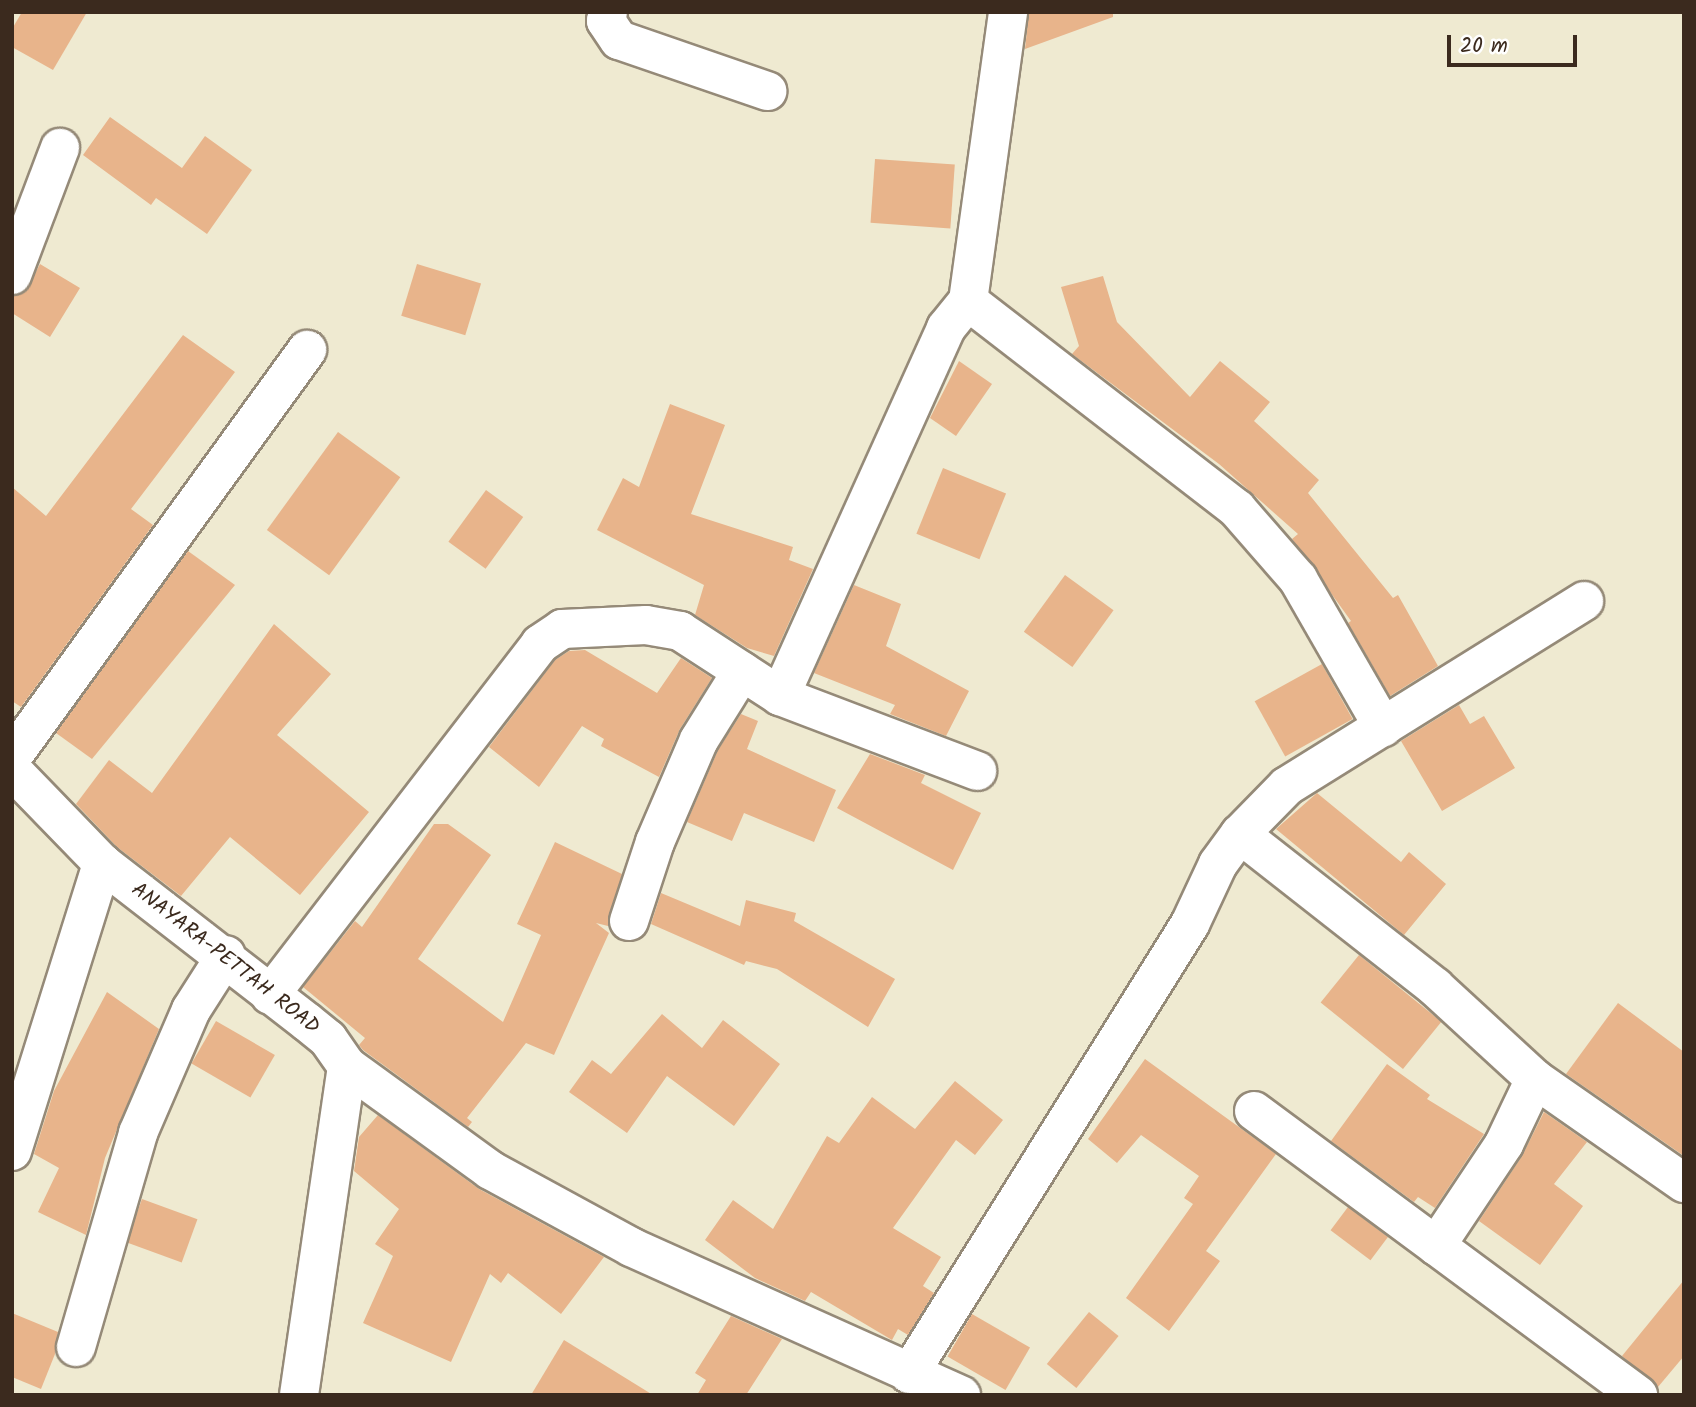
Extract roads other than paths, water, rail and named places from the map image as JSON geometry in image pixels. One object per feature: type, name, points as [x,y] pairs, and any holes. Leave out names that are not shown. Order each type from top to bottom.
[{"type":"street","points":[[608,12],[607,21],[619,40],[767,91]]},
{"type":"street","points":[[780,696],[946,328],[968,301],[1009,12]]},
{"type":"street","points":[[12,275],[60,148]]},
{"type":"street","points":[[968,301],[1237,509],[1298,579],[1383,727]]},
{"type":"street","points":[[12,757],[307,350]]},
{"type":"street","points":[[909,1374],[1190,924],[1218,864],[1240,834],[1287,786],[1584,601]]},
{"type":"street","points":[[271,995],[540,644],[562,629],[646,625],[680,631],[780,696],[977,771]]},
{"type":"street","points":[[629,921],[654,842],[699,740],[742,671]]},
{"type":"street","name":"ANAYARA-PETTAH ROAD","points":[[12,770],[102,863],[226,956],[328,1039],[347,1066],[490,1170],[631,1248],[961,1395]]},
{"type":"street","points":[[1240,834],[1435,987],[1535,1079],[1684,1183]]},
{"type":"street","points":[[12,1151],[21,1095],[102,863]]},
{"type":"street","points":[[76,1348],[138,1133],[191,1010],[226,956]]},
{"type":"street","points":[[299,1395],[347,1066]]},
{"type":"street","points":[[1436,1247],[1504,1144],[1535,1079]]},
{"type":"street","points":[[1254,1111],[1638,1395]]}]
